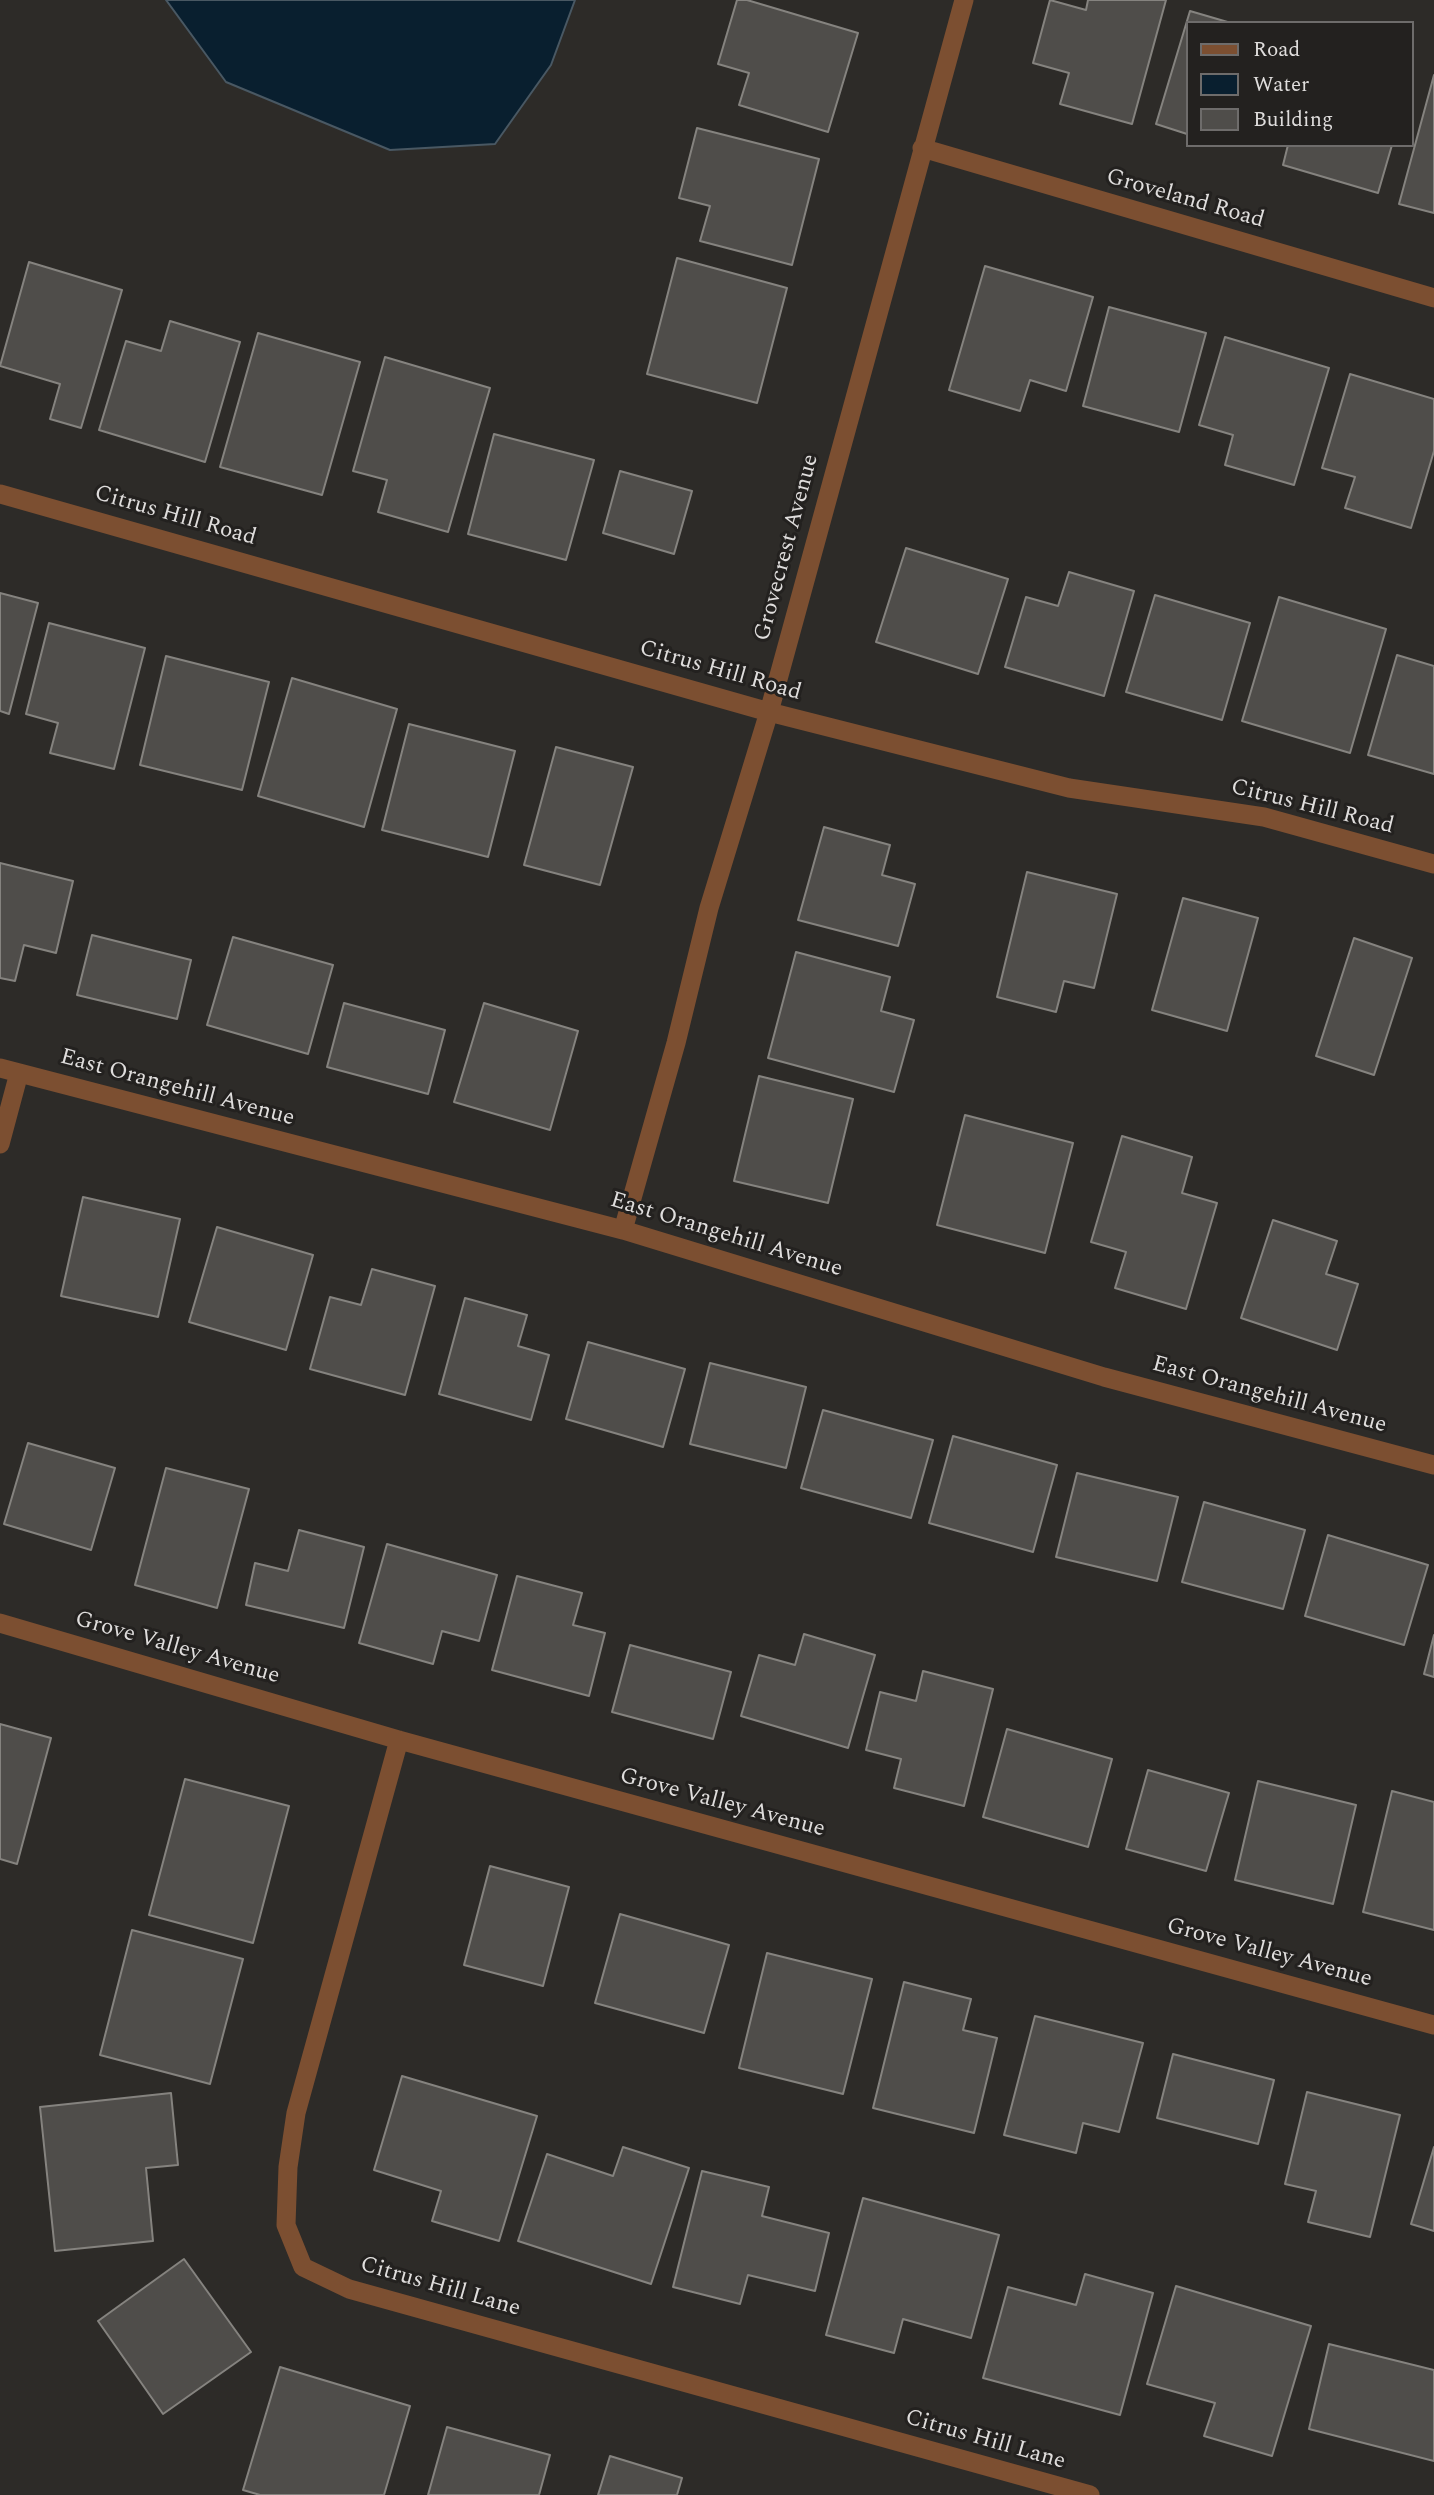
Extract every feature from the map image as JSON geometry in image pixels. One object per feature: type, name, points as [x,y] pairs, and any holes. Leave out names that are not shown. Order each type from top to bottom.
[{"type":"street","name":"Grovecrest Avenue","points":[[623,1230],[676,1043],[709,908],[769,712],[964,0]]},
{"type":"street","name":"Groveland Road","points":[[922,148],[1434,298]]},
{"type":"street","name":"Citrus Hill Road","points":[[0,494],[769,712],[1069,788],[1264,817],[1434,864]]},
{"type":"street","name":"East Orangehill Avenue","points":[[10,1071],[623,1230],[1104,1377],[1434,1465]]},
{"type":"street","points":[[0,1144],[10,1071]]},
{"type":"street","name":"Grove Valley Avenue","points":[[0,1623],[398,1740],[1434,2025]]},
{"type":"street","name":"Citrus Hill Lane","points":[[398,1740],[296,2113],[288,2168],[286,2225],[303,2267],[349,2289],[1090,2495]]},
{"type":"water","points":[[166,0],[575,0],[551,65],[495,144],[390,150],[226,82]]},
{"type":"building","points":[[737,0],[747,0],[858,33],[828,132],[739,105],[749,73],[718,64]]},
{"type":"building","points":[[1050,0],[1086,10],[1088,0],[1166,0],[1132,124],[1060,104],[1069,73],[1033,63]]},
{"type":"building","points":[[1190,11],[1224,21],[1187,21]]},
{"type":"building","points":[[1186,24],[1186,134],[1156,124]]},
{"type":"building","points":[[1434,75],[1434,213],[1399,204]]},
{"type":"building","points":[[697,128],[819,159],[792,265],[700,241],[710,206],[679,198]]},
{"type":"building","points":[[1288,147],[1391,147],[1378,193],[1283,165]]},
{"type":"building","points":[[677,258],[787,288],[757,403],[647,374]]},
{"type":"building","points":[[29,262],[122,290],[81,428],[50,419],[60,384],[0,366]]},
{"type":"building","points":[[985,266],[1093,297],[1066,391],[1030,380],[1020,411],[949,390]]},
{"type":"building","points":[[1109,307],[1206,333],[1179,432],[1083,406]]},
{"type":"building","points":[[170,321],[240,342],[205,462],[99,430],[126,341],[161,351]]},
{"type":"building","points":[[258,333],[360,362],[322,495],[220,467]]},
{"type":"building","points":[[1225,337],[1329,368],[1294,485],[1225,465],[1233,435],[1199,425]]},
{"type":"building","points":[[385,357],[490,388],[448,532],[378,512],[387,480],[353,471]]},
{"type":"building","points":[[1350,374],[1434,399],[1434,451],[1411,528],[1345,508],[1355,477],[1322,468]]},
{"type":"building","points":[[494,434],[594,460],[566,560],[468,534]]},
{"type":"building","points":[[620,471],[692,491],[674,554],[603,533]]},
{"type":"building","points":[[906,548],[1008,579],[978,674],[876,642]]},
{"type":"building","points":[[1069,572],[1134,591],[1104,696],[1005,667],[1026,597],[1058,606]]},
{"type":"building","points":[[0,593],[38,603],[9,714],[0,711]]},
{"type":"building","points":[[1155,595],[1250,623],[1222,720],[1126,692]]},
{"type":"building","points":[[1279,597],[1386,629],[1350,753],[1242,721]]},
{"type":"building","points":[[49,623],[145,648],[114,769],[50,753],[58,723],[26,714]]},
{"type":"building","points":[[1397,655],[1434,666],[1434,774],[1368,755]]},
{"type":"building","points":[[166,656],[269,682],[242,790],[140,765]]},
{"type":"building","points":[[292,678],[397,709],[364,827],[258,796]]},
{"type":"building","points":[[409,724],[515,751],[488,857],[382,830]]},
{"type":"building","points":[[556,747],[633,767],[600,885],[524,865]]},
{"type":"building","points":[[824,827],[890,845],[882,875],[915,884],[898,946],[798,920]]},
{"type":"building","points":[[0,863],[73,881],[56,953],[24,945],[15,981],[0,978]]},
{"type":"building","points":[[1027,872],[1117,894],[1094,988],[1064,981],[1056,1012],[997,997]]},
{"type":"building","points":[[1183,898],[1258,918],[1227,1031],[1152,1010]]},
{"type":"building","points":[[92,935],[191,960],[177,1019],[77,995]]},
{"type":"building","points":[[233,937],[333,965],[308,1054],[207,1025]]},
{"type":"building","points":[[1354,938],[1412,958],[1374,1075],[1316,1056]]},
{"type":"building","points":[[796,952],[890,977],[881,1011],[914,1020],[894,1092],[768,1058]]},
{"type":"building","points":[[344,1003],[445,1030],[428,1094],[327,1067]]},
{"type":"building","points":[[484,1003],[578,1031],[550,1130],[454,1102]]},
{"type":"building","points":[[759,1076],[853,1099],[828,1203],[734,1181]]},
{"type":"building","points":[[965,1115],[1073,1143],[1045,1253],[937,1225]]},
{"type":"building","points":[[1122,1136],[1192,1157],[1182,1193],[1217,1203],[1186,1309],[1115,1288],[1126,1252],[1091,1242]]},
{"type":"building","points":[[83,1197],[180,1219],[158,1317],[61,1296]]},
{"type":"building","points":[[1273,1220],[1337,1241],[1326,1274],[1358,1284],[1337,1350],[1241,1318]]},
{"type":"building","points":[[217,1227],[313,1255],[286,1350],[189,1322]]},
{"type":"building","points":[[372,1269],[435,1286],[405,1395],[310,1369],[330,1297],[361,1305]]},
{"type":"building","points":[[465,1298],[527,1315],[518,1346],[549,1355],[531,1420],[439,1394]]},
{"type":"building","points":[[588,1342],[685,1369],[663,1447],[566,1419]]},
{"type":"building","points":[[710,1363],[806,1387],[786,1468],[690,1444]]},
{"type":"building","points":[[823,1410],[933,1440],[911,1518],[801,1488]]},
{"type":"building","points":[[953,1436],[1057,1465],[1033,1552],[929,1523]]},
{"type":"building","points":[[28,1443],[115,1468],[91,1550],[4,1524]]},
{"type":"building","points":[[166,1468],[249,1489],[217,1608],[135,1585]]},
{"type":"building","points":[[1077,1473],[1178,1497],[1157,1581],[1056,1557]]},
{"type":"building","points":[[1204,1502],[1305,1530],[1283,1609],[1182,1582]]},
{"type":"building","points":[[299,1530],[364,1547],[344,1628],[246,1605],[255,1563],[288,1571]]},
{"type":"building","points":[[1328,1535],[1428,1565],[1404,1645],[1305,1616]]},
{"type":"building","points":[[387,1544],[497,1575],[479,1641],[442,1631],[433,1664],[359,1643]]},
{"type":"building","points":[[517,1576],[582,1593],[573,1625],[605,1633],[589,1696],[492,1670]]},
{"type":"building","points":[[804,1634],[875,1655],[848,1748],[741,1716],[759,1655],[795,1665]]},
{"type":"building","points":[[1434,1635],[1434,1677],[1424,1674]]},
{"type":"building","points":[[630,1645],[731,1672],[713,1739],[612,1712]]},
{"type":"building","points":[[923,1671],[993,1689],[964,1806],[894,1788],[901,1759],[866,1750],[880,1692],[916,1701]]},
{"type":"building","points":[[0,1724],[51,1738],[17,1864],[0,1859]]},
{"type":"building","points":[[1007,1729],[1112,1759],[1088,1847],[983,1817]]},
{"type":"building","points":[[1148,1770],[1229,1793],[1206,1871],[1126,1849]]},
{"type":"building","points":[[185,1779],[289,1806],[253,1943],[149,1915]]},
{"type":"building","points":[[1258,1781],[1356,1805],[1333,1904],[1235,1880]]},
{"type":"building","points":[[1392,1791],[1434,1802],[1434,1930],[1363,1912]]},
{"type":"building","points":[[490,1866],[569,1887],[543,1986],[464,1965]]},
{"type":"building","points":[[620,1914],[729,1945],[704,2033],[595,2003]]},
{"type":"building","points":[[132,1930],[243,1959],[210,2084],[100,2055]]},
{"type":"building","points":[[767,1953],[872,1979],[843,2094],[739,2068]]},
{"type":"building","points":[[904,1982],[971,1999],[963,2030],[997,2038],[974,2133],[873,2108]]},
{"type":"building","points":[[1035,2016],[1143,2043],[1119,2132],[1083,2123],[1076,2153],[1004,2135]]},
{"type":"building","points":[[1173,2054],[1274,2080],[1258,2144],[1157,2118]]},
{"type":"building","points":[[402,2076],[537,2116],[499,2241],[432,2221],[441,2191],[374,2170]]},
{"type":"building","points":[[1307,2092],[1400,2115],[1370,2237],[1308,2222],[1316,2191],[1285,2184]]},
{"type":"building","points":[[171,2093],[178,2165],[146,2168],[153,2241],[55,2251],[40,2107]]},
{"type":"building","points":[[623,2147],[689,2168],[651,2284],[518,2241],[547,2154],[613,2176]]},
{"type":"building","points":[[1434,2147],[1434,2231],[1411,2224]]},
{"type":"building","points":[[702,2171],[769,2187],[762,2216],[829,2233],[815,2291],[748,2275],[740,2304],[673,2287]]},
{"type":"building","points":[[863,2198],[999,2235],[971,2338],[903,2319],[894,2353],[826,2335]]},
{"type":"building","points":[[184,2259],[251,2352],[163,2414],[98,2321]]},
{"type":"building","points":[[1085,2274],[1153,2293],[1120,2415],[983,2378],[1008,2287],[1076,2305]]},
{"type":"building","points":[[1176,2286],[1311,2326],[1272,2456],[1204,2436],[1215,2403],[1147,2384]]},
{"type":"building","points":[[1329,2344],[1434,2370],[1434,2461],[1309,2429]]},
{"type":"building","points":[[280,2367],[410,2406],[384,2495],[260,2495],[243,2490]]},
{"type":"building","points":[[447,2427],[550,2455],[539,2495],[428,2495]]},
{"type":"building","points":[[610,2456],[682,2478],[677,2495],[598,2495]]}]
